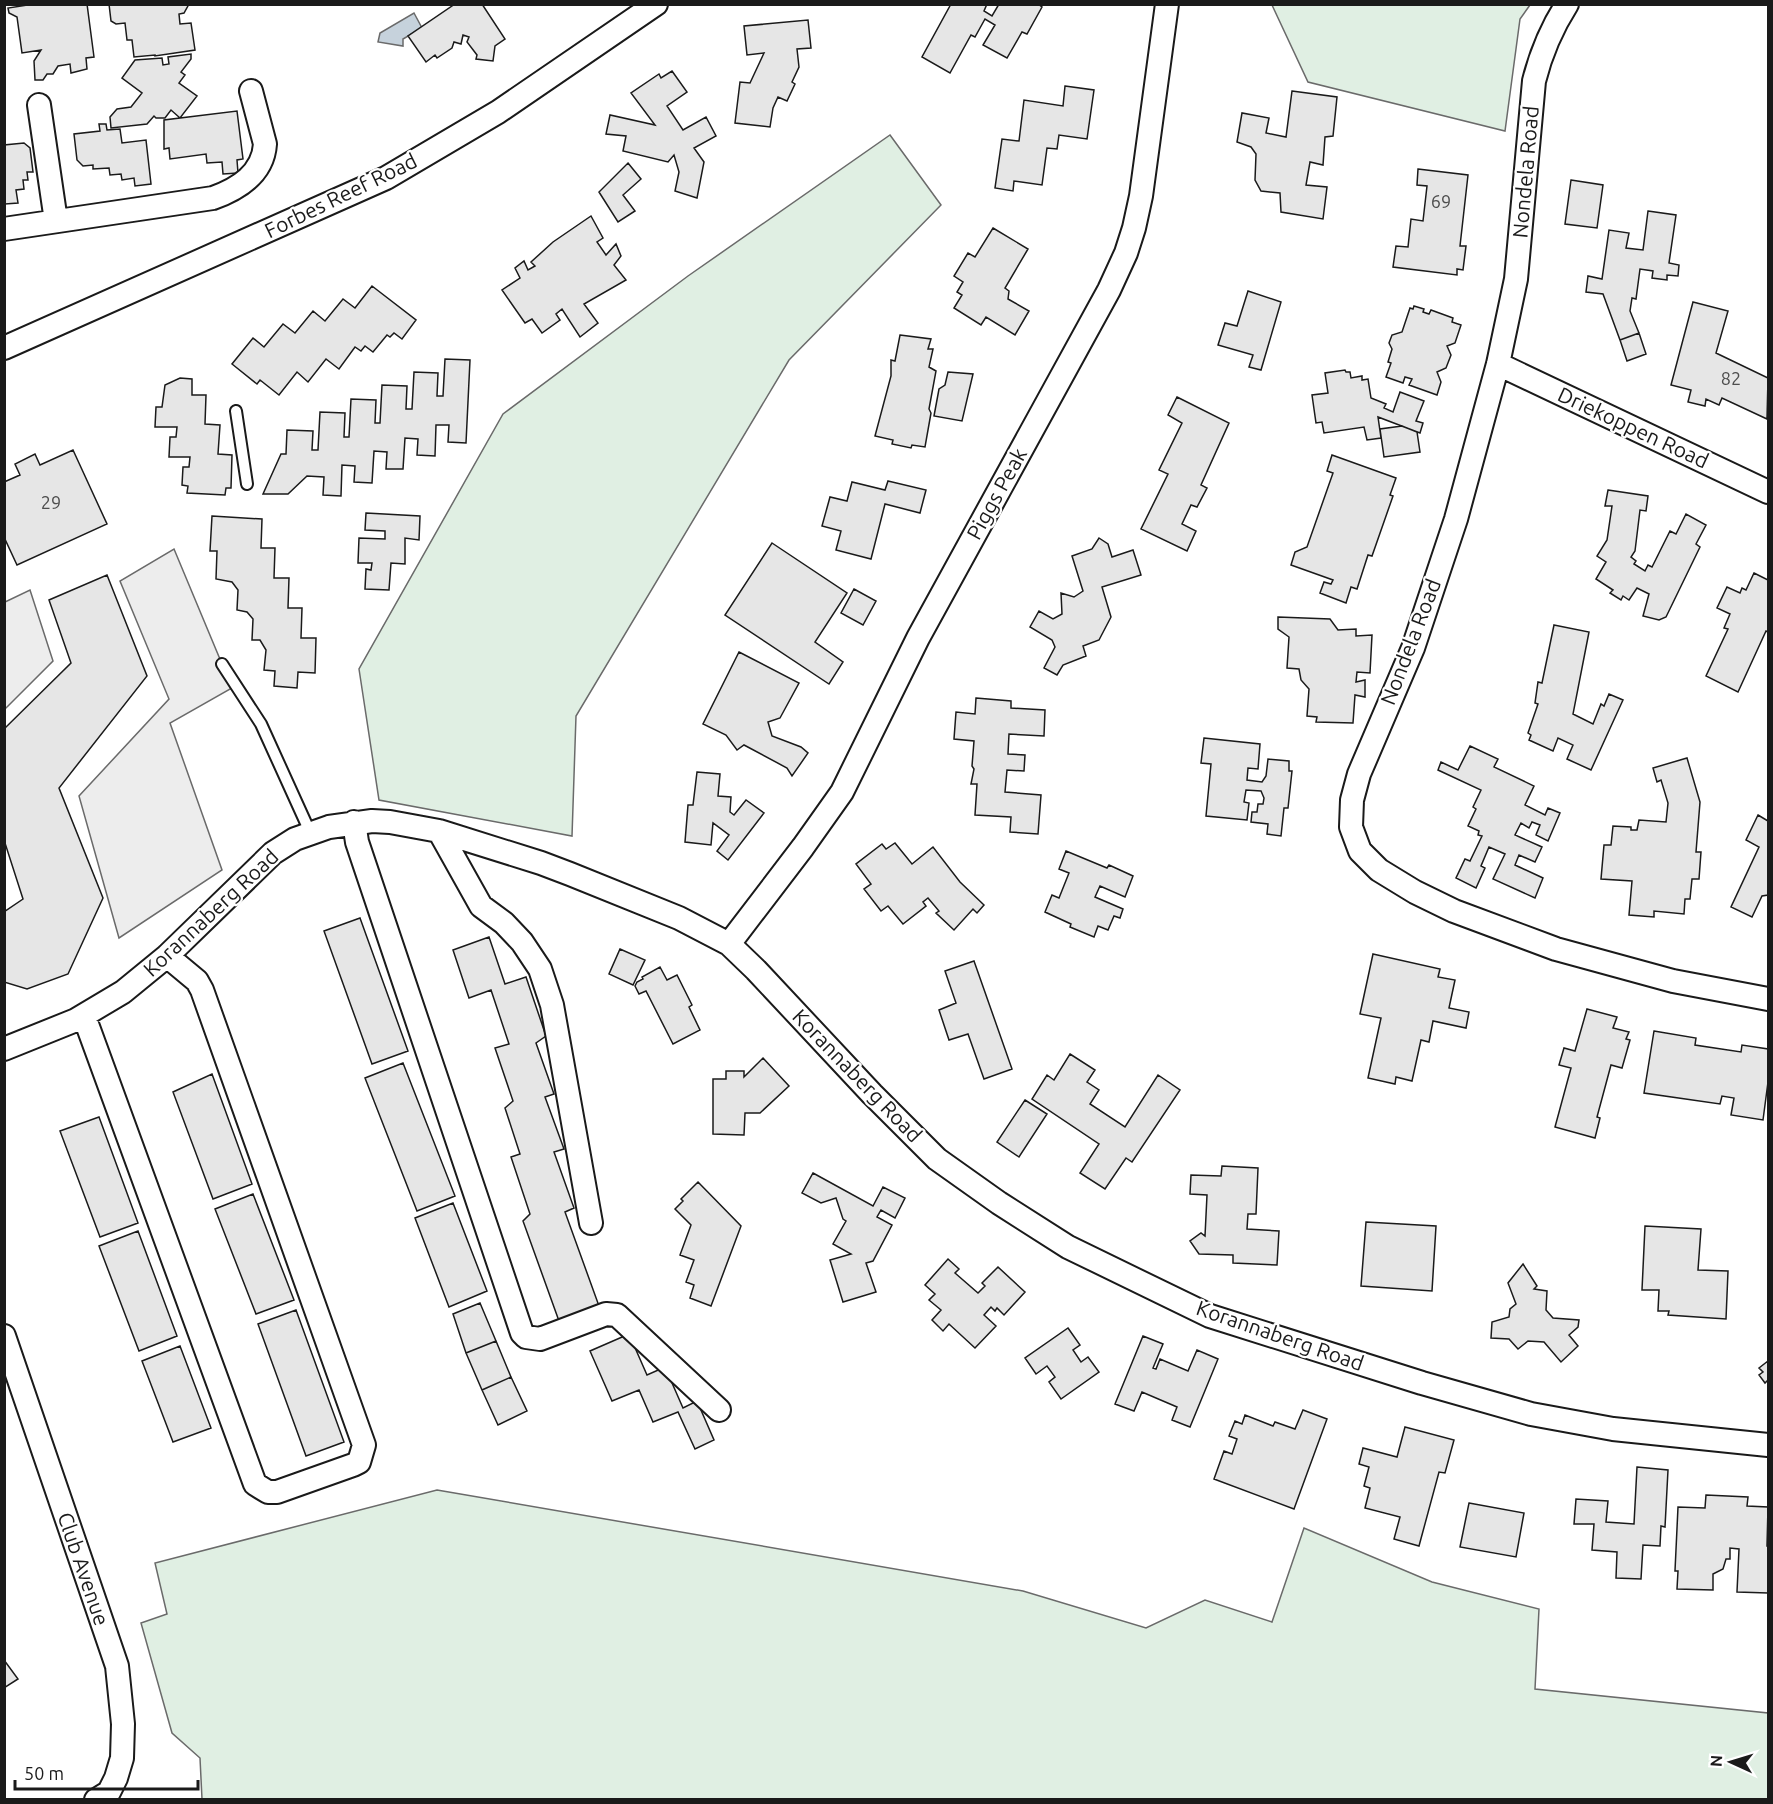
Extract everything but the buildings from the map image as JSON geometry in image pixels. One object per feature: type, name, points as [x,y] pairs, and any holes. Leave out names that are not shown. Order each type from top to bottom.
[{"type":"street","name":"Forbes Reef Road","points":[[4,348],[386,178],[498,111],[656,4]]},
{"type":"street","name":"Piggs Peak","points":[[729,944],[791,864],[842,792],[918,638],[1109,290],[1126,253],[1141,196],[1167,4]]},
{"type":"street","name":"Nondela Road","points":[[1567,4],[1541,53],[1534,81],[1516,279],[1498,364],[1456,519],[1413,648],[1359,774],[1352,800],[1351,827],[1360,851],[1379,870],[1454,911],[1556,949],[1673,981],[1768,999]]},
{"type":"street","points":[[4,229],[213,198],[227,193],[252,176],[265,152],[251,91]]},
{"type":"street","points":[[39,105],[56,221]]},
{"type":"street","name":"Driekoppen Road","points":[[1498,364],[1768,492]]},
{"type":"street","name":"Korannaberg Road","points":[[4,1049],[84,1016],[123,992],[167,956],[273,853],[295,839],[310,832],[354,822],[390,822],[439,831],[570,874],[679,918],[729,944],[937,1159],[999,1203],[1068,1247],[1210,1316],[1422,1383],[1531,1414],[1613,1429],[1768,1445]]},
{"type":"street","points":[[354,822],[357,842],[522,1333],[540,1339],[606,1314],[617,1316],[719,1410]]},
{"type":"street","points":[[439,831],[481,906],[504,923],[522,942],[540,969],[552,1005],[591,1223]]},
{"type":"street","points":[[84,1016],[255,1484],[268,1492],[277,1492],[359,1462],[364,1445],[202,990],[197,981],[167,956]]},
{"type":"street","name":"Club Avenue","points":[[4,1336],[117,1666],[123,1724],[122,1758],[110,1792],[96,1800]]},
{"type":"lane","points":[[236,411],[247,484]]},
{"type":"lane","points":[[222,664],[261,724],[310,832]]},
{"type":"green space","points":[[1272,5],[1530,5],[1520,19],[1505,131],[1308,82]]},
{"type":"green space","points":[[890,135],[941,205],[789,360],[576,716],[572,836],[379,800],[359,669],[503,414],[688,276]]},
{"type":"green space","points":[[437,1490],[1023,1591],[1146,1628],[1205,1600],[1272,1622],[1304,1528],[1432,1582],[1539,1609],[1535,1689],[1768,1713],[1768,1799],[202,1799],[200,1758],[172,1733],[141,1623],[167,1614],[155,1563]]},
{"type":"shaded area","points":[[414,13],[422,28],[403,39],[403,46],[378,42],[380,33]]},
{"type":"shaded area","points":[[174,549],[232,688],[170,723],[222,870],[119,938],[79,796],[169,699],[120,581]]},
{"type":"shaded area","points":[[30,590],[53,661],[5,709],[5,602]]}]
